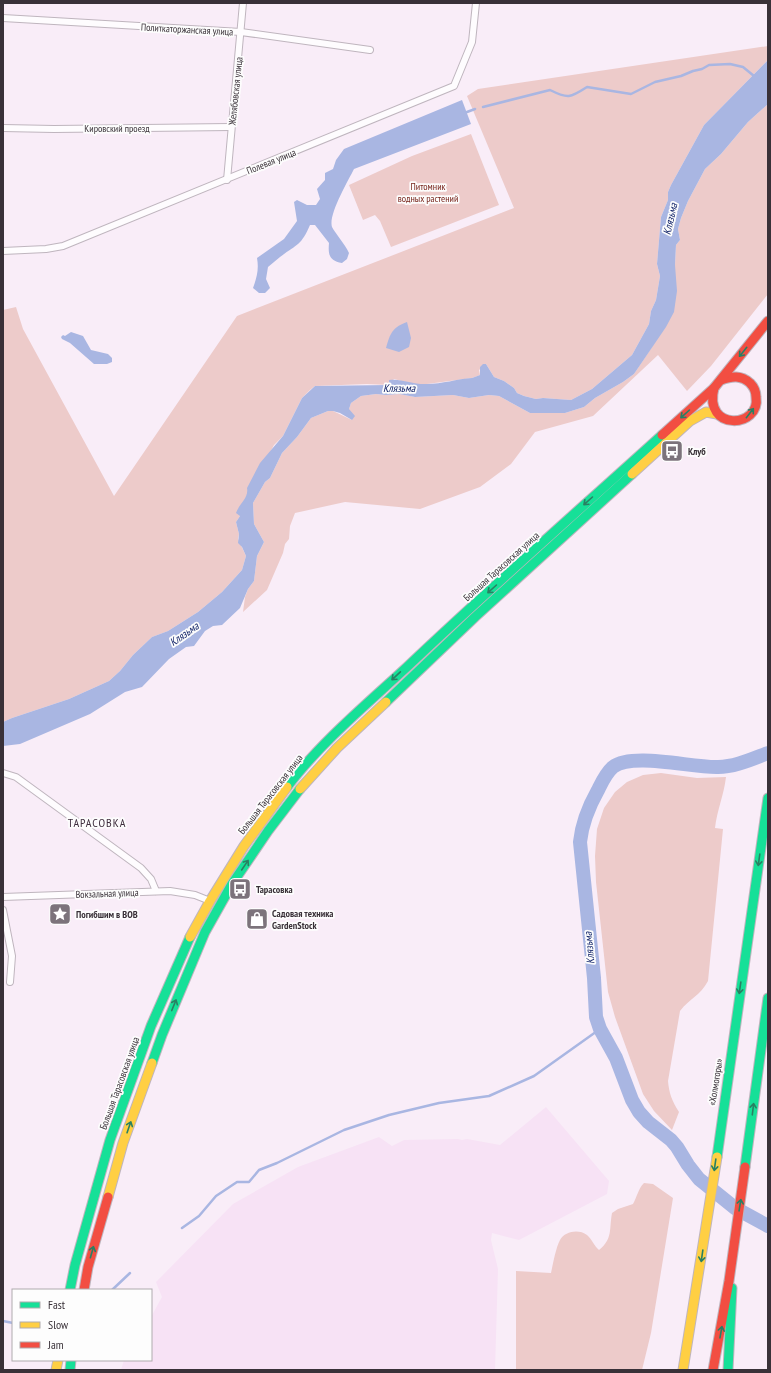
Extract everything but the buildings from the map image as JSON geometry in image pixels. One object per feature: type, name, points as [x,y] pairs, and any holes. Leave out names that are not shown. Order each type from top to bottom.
[{"type":"main road","name":"Большая Тарасовская улица","points":[[70,1289],[75,1265],[112,1133],[151,1026],[188,940],[243,848],[273,806],[292,781],[317,753],[385,687],[716,385],[768,321]]},
{"type":"main road","points":[[730,376],[738,376],[748,381],[754,388],[756,396],[756,403],[750,415],[735,422],[727,421],[717,414],[711,401],[716,385],[730,376]]},
{"type":"main road","name":"Большая Тарасовская улица","points":[[84,1289],[88,1267],[123,1143],[162,1035],[205,932],[232,884],[268,832],[302,786],[337,748],[435,654],[690,421],[702,412],[708,411],[717,414]]},
{"type":"main road","name":"«Холмогоры»","points":[[683,1370],[708,1217],[768,798]]},
{"type":"main road","points":[[713,1370],[734,1246],[768,998]]},
{"type":"main road","points":[[728,1370],[734,1246]]},
{"type":"street","name":"Желябовская улица","points":[[227,180],[243,3]]},
{"type":"street","name":"Полевая улица","points":[[3,250],[46,249],[63,246],[454,86],[472,42],[476,3]]},
{"type":"street","name":"Политкаторжанская улица","points":[[3,18],[241,32],[370,50]]},
{"type":"street","name":"Кировский проезд","points":[[3,128],[54,129],[231,127]]},
{"type":"street","points":[[3,773],[16,777],[141,868],[151,879],[156,891]]},
{"type":"street","name":"Вокзальная улица","points":[[3,897],[156,891],[183,892],[210,901]]},
{"type":"street","points":[[3,910],[12,956],[10,982]]},
{"type":"shaded area","points":[[546,1107],[609,1181],[607,1194],[519,1240],[492,1233],[491,1240],[498,1269],[495,1370],[121,1370],[124,1361],[152,1361],[152,1315],[162,1297],[156,1282],[233,1204],[298,1167],[379,1137],[392,1146],[404,1140],[458,1139],[467,1139],[500,1145]]},
{"type":"green space","points":[[768,46],[768,60],[704,125],[671,185],[668,192],[668,200],[661,217],[657,264],[660,276],[656,300],[651,311],[649,324],[632,355],[592,389],[571,400],[536,399],[524,396],[517,393],[514,388],[504,381],[494,377],[486,364],[479,370],[480,375],[472,378],[427,384],[413,384],[394,379],[389,385],[367,384],[315,386],[302,398],[283,436],[274,445],[242,505],[238,509],[240,516],[236,522],[239,534],[238,539],[246,556],[242,570],[222,592],[198,612],[168,631],[152,637],[109,681],[69,699],[3,722],[3,310],[16,307],[23,329],[114,496],[237,316],[514,208],[467,96],[478,89]]},
{"type":"green space","points":[[768,104],[768,294],[711,366],[687,391],[658,355],[593,416],[535,432],[511,464],[480,487],[420,509],[345,502],[295,513],[290,526],[289,539],[285,544],[283,553],[267,590],[243,612],[245,597],[248,589],[254,581],[257,556],[264,542],[254,524],[253,503],[265,482],[270,478],[282,453],[297,437],[311,418],[328,411],[333,411],[352,420],[349,409],[351,403],[361,396],[376,394],[399,394],[415,397],[453,395],[469,398],[489,395],[499,396],[530,413],[565,413],[584,407],[595,398],[634,374],[652,347],[675,265],[676,245],[680,240],[678,229],[688,201],[705,169],[721,154],[748,122]]},
{"type":"green space","name":"Питомник водных растений","points":[[471,134],[499,205],[391,247],[380,221],[375,215],[363,220],[349,185],[412,156]]},
{"type":"green space","points":[[661,773],[697,778],[726,777],[715,828],[723,829],[708,981],[702,990],[680,1011],[668,1081],[671,1097],[679,1112],[672,1130],[654,1111],[643,1094],[615,1017],[608,992],[596,882],[595,856],[597,829],[604,808],[615,792],[627,782],[643,775]]},
{"type":"green space","points":[[644,1183],[653,1184],[673,1198],[651,1333],[642,1370],[516,1370],[516,1271],[551,1273],[560,1240],[565,1235],[572,1232],[580,1232],[587,1235],[599,1250],[607,1242],[610,1233],[612,1213],[618,1209],[633,1204]]},
{"type":"water","points":[[768,60],[768,104],[748,122],[721,154],[705,169],[688,201],[678,229],[680,240],[676,245],[675,265],[677,291],[674,312],[666,327],[634,374],[595,398],[584,407],[565,413],[530,413],[499,396],[489,395],[469,398],[453,395],[415,397],[399,394],[376,394],[361,396],[351,403],[349,409],[355,416],[352,420],[333,411],[328,411],[311,418],[297,437],[282,453],[270,478],[265,482],[253,503],[254,524],[264,542],[257,556],[254,581],[248,589],[240,608],[222,625],[213,626],[205,631],[194,646],[186,647],[169,659],[142,687],[125,692],[90,714],[20,744],[3,746],[3,722],[69,699],[109,681],[152,637],[168,631],[198,612],[222,592],[242,570],[246,556],[242,547],[238,543],[239,534],[236,522],[240,516],[236,513],[247,495],[247,488],[260,463],[283,436],[302,398],[315,386],[389,385],[389,380],[398,380],[417,384],[438,383],[472,378],[480,375],[480,367],[483,364],[486,364],[494,377],[504,381],[514,388],[517,393],[524,396],[536,399],[571,400],[592,389],[632,355],[649,324],[651,311],[656,300],[660,276],[657,264],[661,217],[668,200],[668,192],[671,185],[704,125]]},
{"type":"water","points":[[462,100],[471,124],[354,169],[339,198],[332,222],[332,227],[349,253],[347,259],[342,263],[334,261],[329,254],[329,243],[315,225],[310,225],[304,237],[298,244],[268,267],[266,279],[270,288],[265,293],[259,293],[253,288],[258,266],[257,258],[284,239],[297,221],[294,202],[297,200],[307,205],[316,205],[320,199],[317,189],[325,180],[325,173],[333,169],[336,160],[344,149]]},
{"type":"water","points":[[407,322],[411,338],[409,347],[399,352],[386,348],[389,338],[395,328]]},
{"type":"water","points":[[71,332],[83,336],[91,350],[108,354],[112,358],[112,362],[107,364],[94,364],[70,343],[62,339],[61,337],[63,335],[65,336]]},
{"type":"waterway","points":[[483,107],[550,90],[565,96],[573,95],[587,87],[631,94],[655,82],[681,76],[709,65],[730,64],[743,67],[754,76]]},
{"type":"waterway","points":[[467,112],[475,109]]},
{"type":"waterway","name":"Клязьма","points":[[768,753],[724,767],[707,767],[648,761],[622,763],[613,767],[604,778],[589,808],[582,828],[580,842],[594,978],[596,1017],[600,1029],[616,1058],[632,1100],[639,1112],[648,1122],[671,1140],[677,1147],[699,1179],[735,1208],[768,1226]]},
{"type":"waterway","points":[[182,1228],[199,1216],[216,1196],[237,1182],[249,1182],[259,1170],[277,1163],[344,1130],[389,1115],[439,1103],[489,1096],[534,1076],[600,1029]]},
{"type":"waterway","points":[[113,1289],[130,1273]]},
{"type":"waterway","points":[[3,1321],[12,1323]]},
{"type":"traffic: fast","points":[[287,787],[314,755],[344,724],[662,435]]},
{"type":"traffic: fast","points":[[386,702],[475,617],[632,474]]},
{"type":"traffic: fast","points":[[152,1063],[162,1035],[205,932],[232,884],[268,831],[300,789]]},
{"type":"traffic: fast","points":[[717,1157],[768,798]]},
{"type":"traffic: fast","points":[[70,1289],[75,1265],[110,1140],[151,1026],[190,937]]},
{"type":"traffic: fast","points":[[745,1167],[768,998]]},
{"type":"traffic: fast","points":[[728,1370],[732,1288]]},
{"type":"traffic: fast","points":[[70,1370],[71,1361]]},
{"type":"traffic: slow","points":[[632,474],[690,421],[706,412],[717,414]]},
{"type":"traffic: slow","points":[[300,789],[337,748],[386,702]]},
{"type":"traffic: slow","points":[[190,937],[244,846],[287,787]]},
{"type":"traffic: slow","points":[[108,1197],[123,1143],[152,1063]]},
{"type":"traffic: slow","points":[[683,1370],[717,1157]]},
{"type":"traffic: slow","points":[[56,1370],[58,1361]]},
{"type":"traffic: jam","points":[[662,435],[714,388],[768,321]]},
{"type":"traffic: jam","points":[[714,388],[713,402],[717,412],[724,418],[733,421],[750,415],[755,407],[756,393],[747,380],[740,377],[721,380]]},
{"type":"traffic: jam","points":[[713,1370],[729,1281],[745,1167]]},
{"type":"traffic: jam","points":[[84,1289],[88,1267],[108,1197]]},
{"type":"place","name":"Клуб","points":[[672,451]]},
{"type":"place","name":"Тарасовка","points":[[240,889]]},
{"type":"place","name":"Погибшим в ВОВ","points":[[60,914]]},
{"type":"place","name":"Садовая техника GardenStock","points":[[257,919]]},
{"type":"district","name":"ТАРАСОВКА","points":[[97,823]]}]
